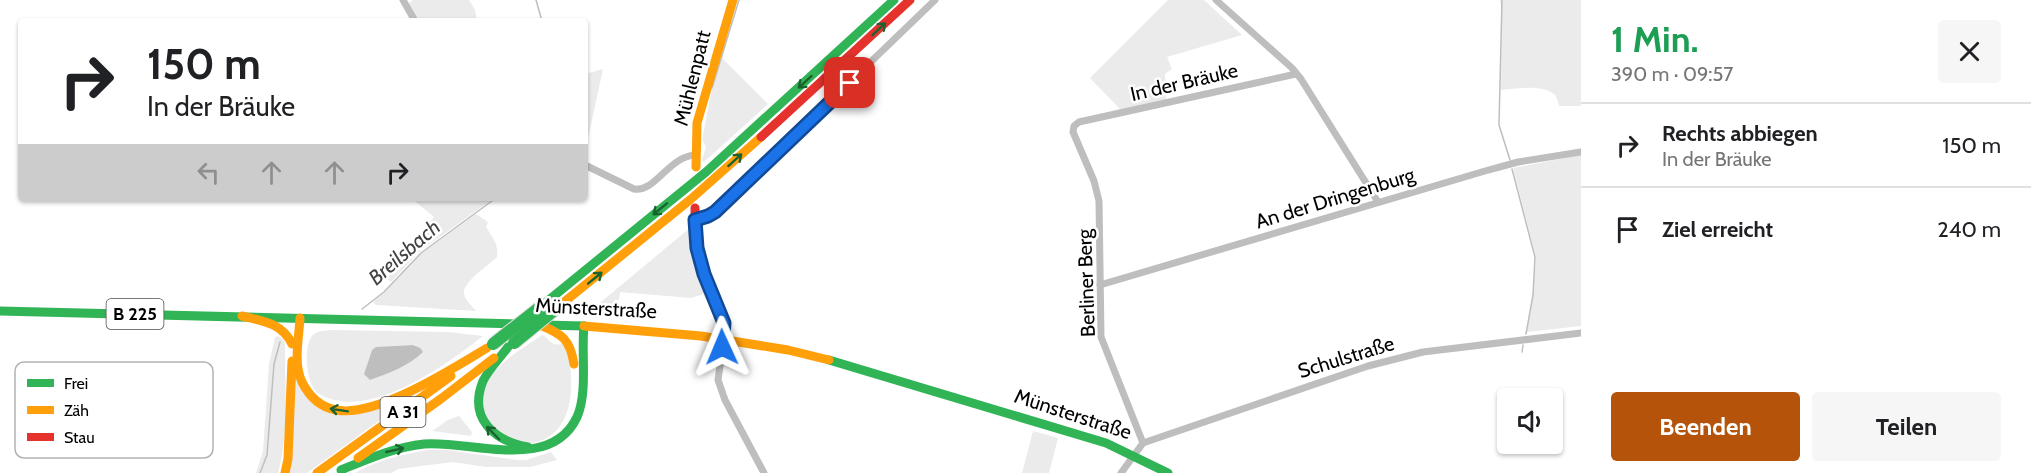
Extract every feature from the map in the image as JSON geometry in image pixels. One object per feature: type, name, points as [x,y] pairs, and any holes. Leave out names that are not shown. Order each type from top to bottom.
[{"type":"main road","name":"Mühlenpatt","points":[[696,161],[697,123],[733,0]]},
{"type":"main road","name":"A 31","points":[[317,473],[490,346],[706,172],[894,0]]},
{"type":"main road","name":"A 31","points":[[338,471],[442,398],[511,345],[691,199],[910,0]]},
{"type":"main road","points":[[695,214],[697,248],[704,274],[724,323],[724,339]]},
{"type":"main road","name":"Münsterstraße","points":[[0,310],[580,326],[657,330],[724,339],[817,356],[1106,443],[1168,473]]},
{"type":"main road","points":[[242,316],[279,326],[289,336],[292,344]]},
{"type":"main road","points":[[296,317],[299,375],[302,384],[316,402],[328,409],[342,412],[363,410],[417,388],[490,346]]},
{"type":"main road","points":[[285,473],[288,459],[292,344],[296,317]]},
{"type":"main road","points":[[511,345],[483,381],[479,402],[486,425],[497,438],[514,446],[527,447],[543,444],[556,436],[564,426],[570,411],[574,393],[574,364],[572,348],[567,339],[540,325]]},
{"type":"main road","points":[[574,364],[580,326]]},
{"type":"main road","points":[[338,471],[385,452],[429,444],[470,447],[510,454],[534,453],[555,445],[567,433],[576,418],[580,397],[580,326]]},
{"type":"street","points":[[403,0],[413,18]]},
{"type":"street","points":[[695,214],[708,216],[715,212],[935,0]]},
{"type":"street","points":[[1216,0],[1296,74],[1378,202]]},
{"type":"street","name":"In der Bräuke","points":[[1079,122],[1296,74]]},
{"type":"street","name":"Berliner Berg","points":[[1079,122],[1074,126],[1073,132],[1094,181],[1099,201],[1101,337],[1143,443]]},
{"type":"street","name":"An der Dringenburg","points":[[1100,285],[1518,162],[1581,152]]},
{"type":"street","points":[[588,166],[634,189],[640,189],[652,183],[685,156],[696,161]]},
{"type":"street","name":"Schulstraße","points":[[1143,443],[1368,366],[1423,352],[1581,333]]},
{"type":"street","points":[[724,339],[718,380],[725,400],[764,473]]},
{"type":"street","points":[[1121,473],[1143,443]]},
{"type":"shaded area","points":[[413,0],[469,0],[476,18],[416,18],[409,3]]},
{"type":"shaded area","points":[[1168,0],[1204,0],[1242,35],[1167,57],[1172,69],[1165,74],[1166,101],[1122,111],[1090,78]]},
{"type":"shaded area","points":[[1500,0],[1581,0],[1581,106],[1559,106],[1556,96],[1544,89],[1501,90],[1502,13]]},
{"type":"shaded area","points":[[722,58],[768,104],[704,162],[702,160],[706,147],[703,135],[711,93]]},
{"type":"shaded area","points":[[603,69],[588,138],[588,73]]},
{"type":"shaded area","points":[[1581,155],[1581,326],[1527,332],[1536,257],[1513,168]]},
{"type":"shaded area","points":[[415,201],[490,201],[419,252],[391,282],[387,279],[434,217]]},
{"type":"shaded area","points":[[476,214],[488,222],[486,227],[497,248],[497,257],[471,279],[465,289],[466,298],[476,311],[376,305],[373,302],[421,254]]},
{"type":"shaded area","points":[[691,227],[694,265],[704,294],[691,298],[620,292],[619,300],[614,300],[614,306],[619,306],[618,316],[583,317]]},
{"type":"shaded area","points":[[320,331],[448,332],[483,336],[448,362],[405,387],[382,396],[359,401],[337,401],[314,389],[307,364],[310,339]],"holes":[[[413,345],[423,352],[410,363],[396,369],[364,374],[372,350]]]},
{"type":"shaded area","points":[[542,335],[557,345],[566,342],[571,375],[568,408],[562,423],[553,434],[539,441],[520,444],[489,424],[483,403],[485,389],[489,379],[504,362]]},
{"type":"shaded area","points":[[278,336],[284,340],[285,344],[284,443],[278,473],[256,473],[263,451],[269,364],[275,337]]},
{"type":"shaded area","points":[[413,345],[423,352],[405,365],[370,380],[364,374],[372,350],[376,347]]},
{"type":"shaded area","points":[[294,367],[331,414],[420,391],[307,473],[287,473]]},
{"type":"shaded area","points":[[459,416],[472,432],[471,436],[432,431],[448,420]]},
{"type":"shaded area","points":[[1033,431],[1058,438],[1049,473],[1022,473]]},
{"type":"shaded area","points":[[427,450],[447,450],[517,460],[526,460],[551,452],[557,460],[530,467],[486,467],[453,462],[398,469],[392,473],[355,473],[381,461]]},
{"type":"waterway","points":[[536,0],[541,18]]},
{"type":"waterway","points":[[712,88],[739,0]]},
{"type":"waterway","points":[[1502,0],[1499,125],[1510,160]]},
{"type":"waterway","points":[[1512,169],[1535,257],[1533,295],[1526,334]]},
{"type":"waterway","name":"Breilsbach","points":[[362,309],[384,292],[421,253],[492,201]]},
{"type":"waterway","name":"Breilsbach","points":[[260,473],[267,455],[274,364],[280,342]]},
{"type":"waterway","points":[[1522,352],[1523,345]]},
{"type":"traffic: fast","points":[[539,308],[706,172],[894,0]]},
{"type":"traffic: fast","points":[[514,343],[558,307]]},
{"type":"traffic: fast","points":[[493,344],[539,308]]},
{"type":"traffic: fast","points":[[0,311],[522,324]]},
{"type":"traffic: fast","points":[[543,325],[584,326]]},
{"type":"traffic: fast","points":[[341,470],[392,451],[424,444],[508,450],[530,449],[549,444],[565,434],[577,417],[580,407],[583,385],[584,326]]},
{"type":"traffic: fast","points":[[508,347],[483,381],[479,394],[479,406],[487,426],[495,433],[516,444],[528,447]]},
{"type":"traffic: fast","points":[[829,360],[1106,443],[1168,473]]},
{"type":"traffic: slow","points":[[696,167],[697,123],[733,0]]},
{"type":"traffic: slow","points":[[558,307],[691,199],[761,137]]},
{"type":"traffic: slow","points":[[242,316],[277,327],[283,331],[292,344]]},
{"type":"traffic: slow","points":[[300,318],[297,359],[299,375],[308,392],[316,400],[336,410],[372,407],[392,399],[434,379],[487,348]]},
{"type":"traffic: slow","points":[[540,325],[564,338],[574,364]]},
{"type":"traffic: slow","points":[[584,326],[701,336],[788,350],[829,360]]},
{"type":"traffic: slow","points":[[358,458],[494,358]]},
{"type":"traffic: slow","points":[[285,473],[288,459],[292,361]]},
{"type":"traffic: slow","points":[[317,473],[451,376]]},
{"type":"traffic: jam","points":[[761,137],[910,0]]},
{"type":"traffic: jam","points":[[695,208],[700,260],[719,315],[724,339]]},
{"type":"route","points":[[722,347],[724,323],[704,274],[697,248],[695,220],[715,212],[850,83]]}]
